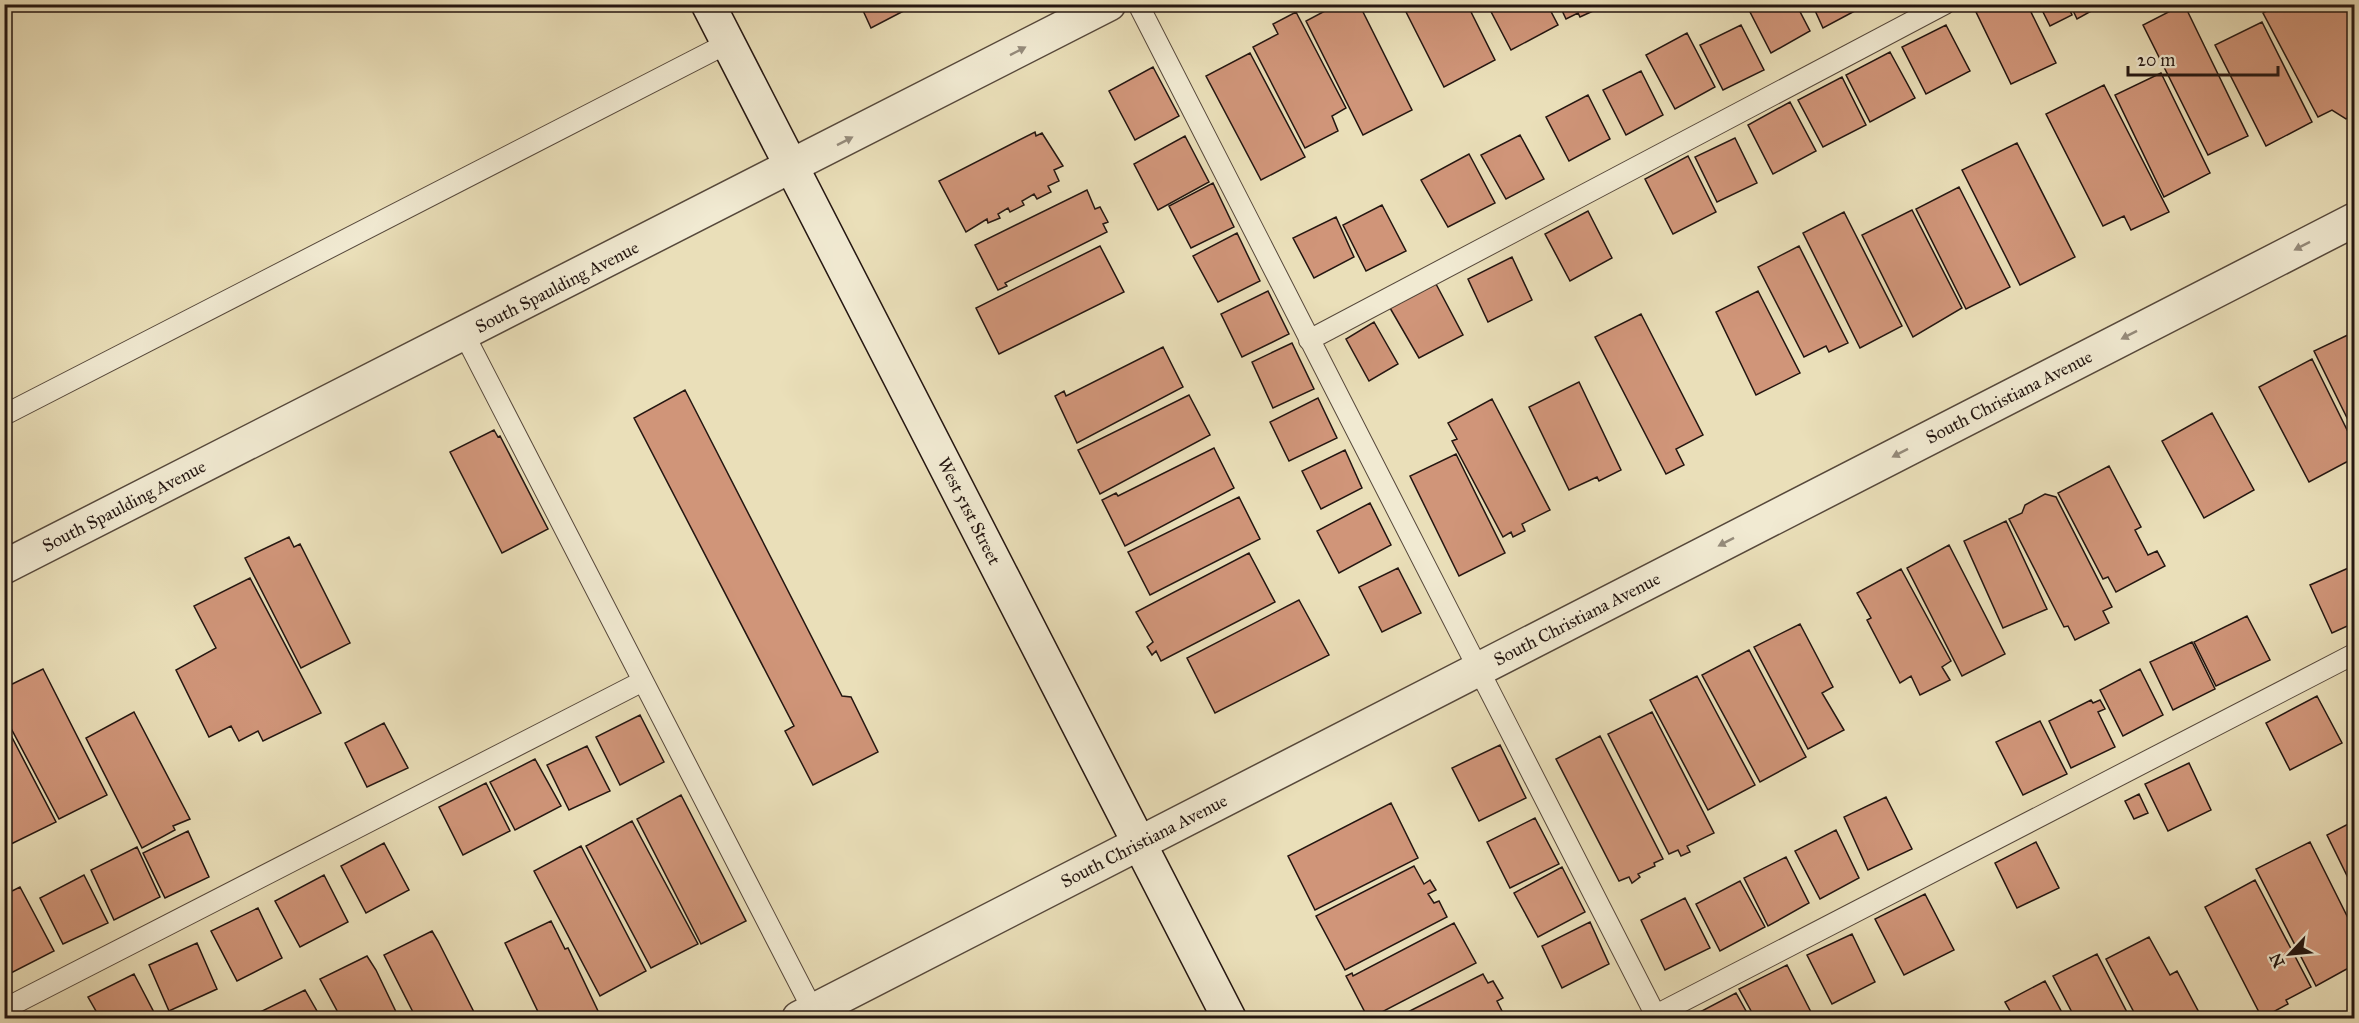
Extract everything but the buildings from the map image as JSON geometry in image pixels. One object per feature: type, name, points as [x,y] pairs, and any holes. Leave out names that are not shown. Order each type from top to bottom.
[{"type":"street","name":"West 51st Street","points":[[708,4],[1229,1018]]},
{"type":"street","name":"South Spaulding Avenue","points":[[4,567],[793,168],[1109,4]]},
{"type":"street","name":"South Christiana Avenue","points":[[810,1016],[1140,843],[2355,219]]},
{"type":"lane","points":[[1138,4],[1656,1017],[2355,654]]},
{"type":"lane","points":[[1309,339],[1945,4]]},
{"type":"lane","points":[[4,415],[728,43]]},
{"type":"lane","points":[[464,334],[643,681],[810,1016]]},
{"type":"lane","points":[[4,1009],[643,681]]}]
